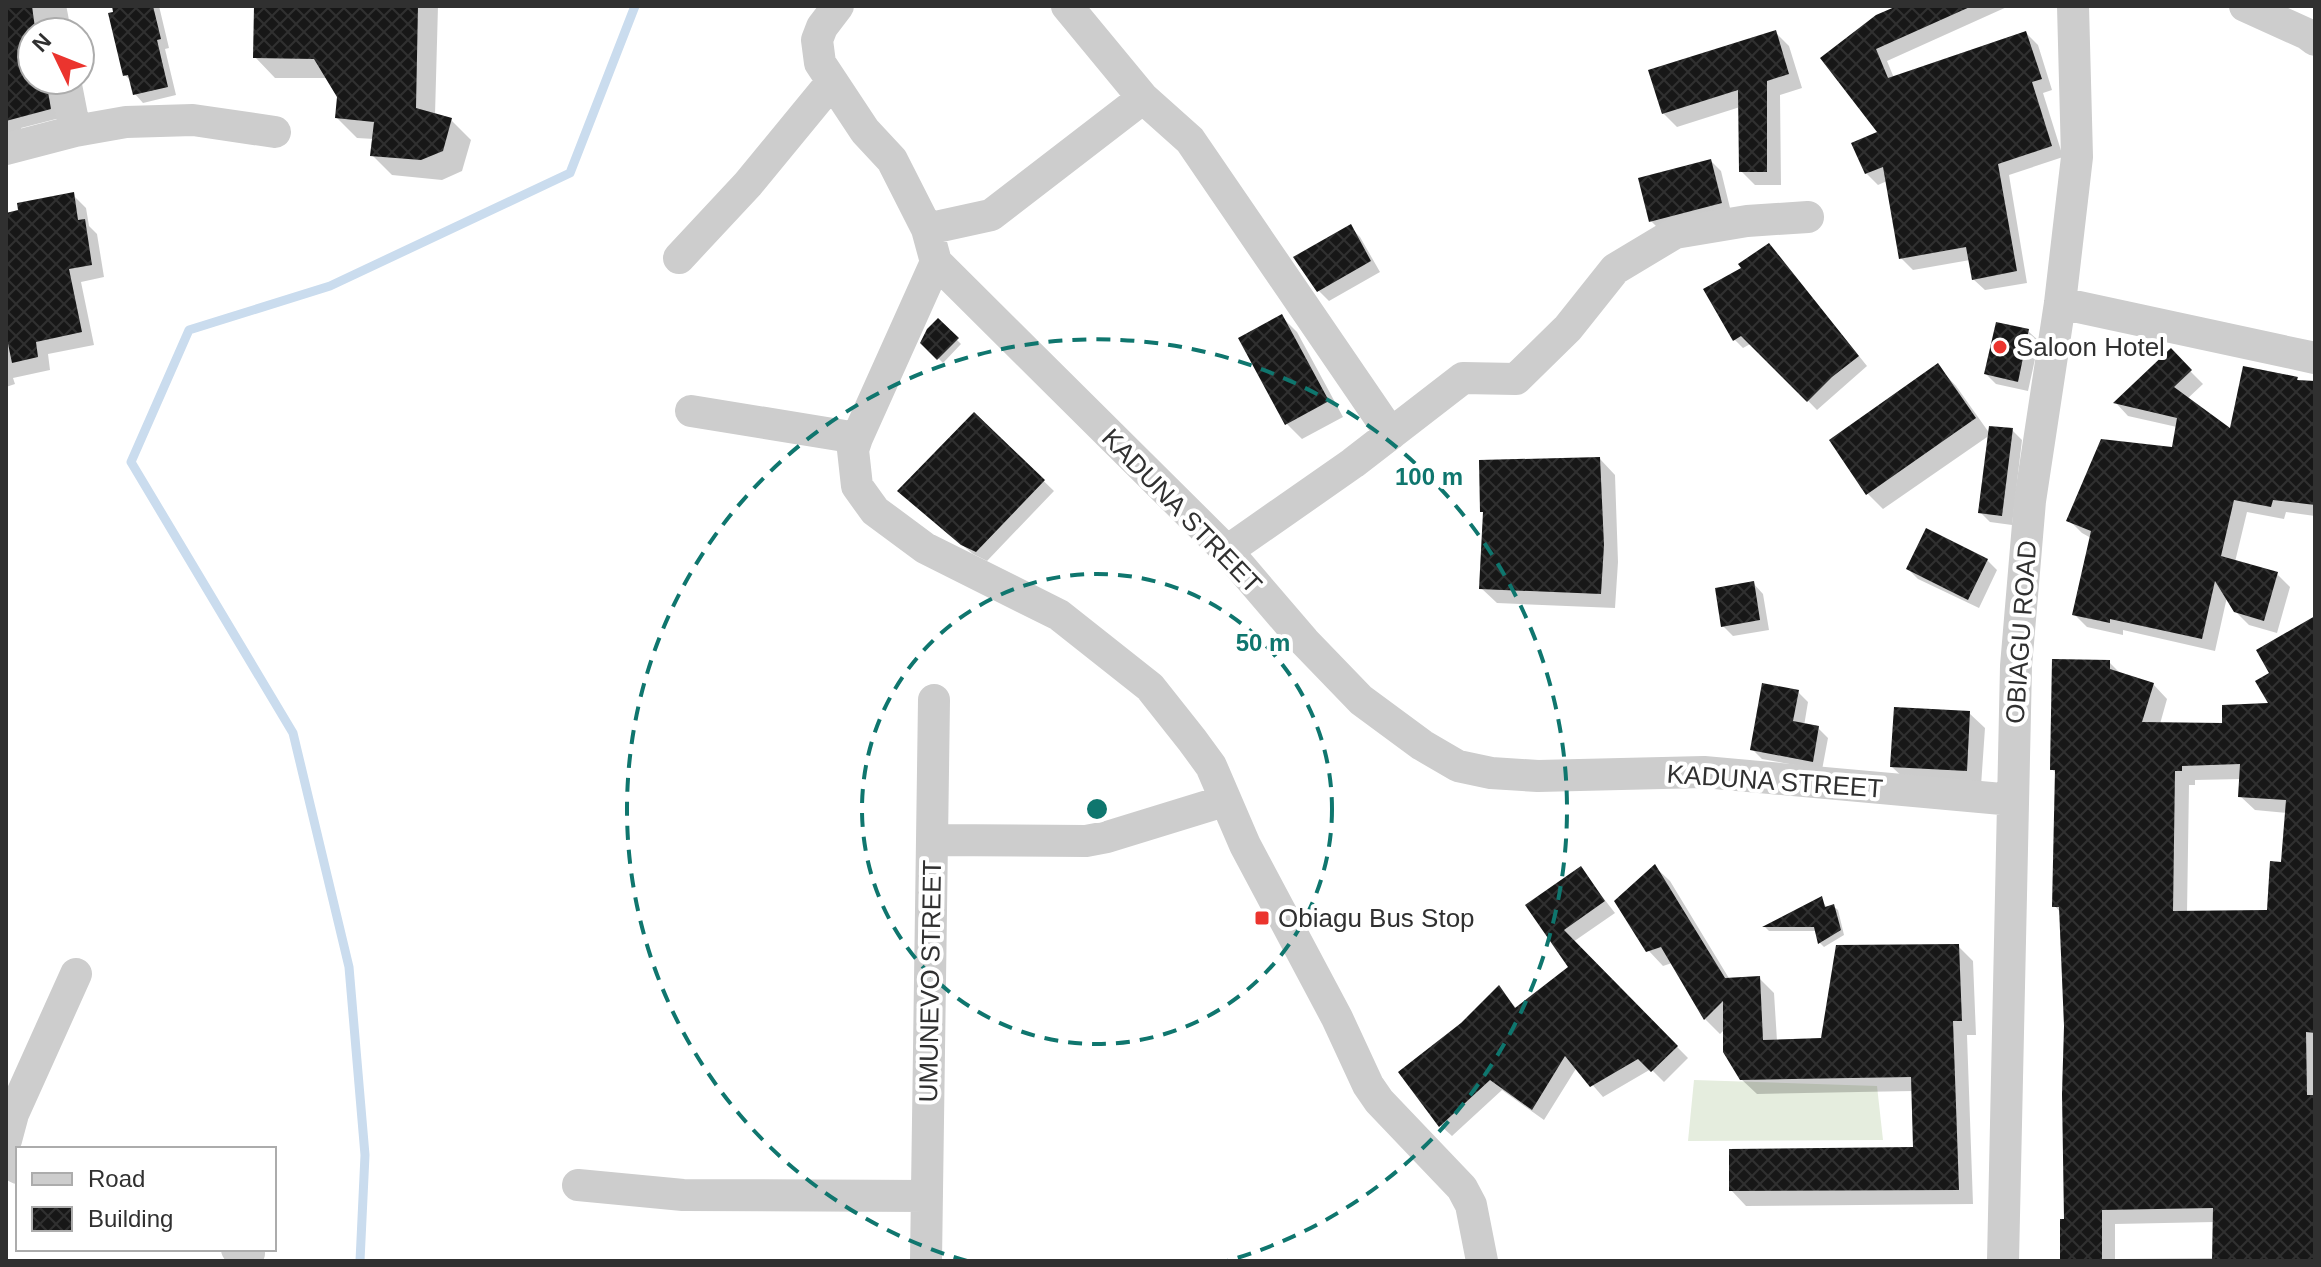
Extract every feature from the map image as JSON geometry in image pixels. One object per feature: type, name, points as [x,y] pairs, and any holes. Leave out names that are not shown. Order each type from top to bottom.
[{"type":"street","name":"KADUNA STREET","points":[[838,6],[822,27],[817,40],[820,63],[865,131],[892,160],[927,229],[936,262],[1227,551],[1304,641],[1361,700],[1422,745],[1458,766],[1491,773],[1538,776],[1704,772],[2013,800]]},
{"type":"street","points":[[1067,6],[1143,98],[1190,140],[1391,434]]},
{"type":"street","name":"OBIAGU ROAD","points":[[2003,1261],[2016,666],[2030,501],[2060,303],[2077,157],[2073,6]]},
{"type":"street","points":[[2245,6],[2315,40]]},
{"type":"street","points":[[679,258],[748,184],[831,83]]},
{"type":"street","points":[[68,96],[75,131]]},
{"type":"street","points":[[927,229],[991,215],[1143,98]]},
{"type":"street","points":[[6,149],[75,131],[126,122],[193,120],[275,132]]},
{"type":"street","points":[[1227,551],[1391,434],[1463,378],[1516,379],[1568,328],[1615,269],[1675,233],[1747,221],[1808,217]]},
{"type":"street","points":[[936,262],[857,438],[853,450],[857,486],[875,511],[925,548],[1059,615],[1150,687],[1211,766],[1224,801],[1337,1018],[1368,1085],[1379,1101],[1462,1188],[1471,1205],[1482,1261]]},
{"type":"street","points":[[2060,303],[2315,358]]},
{"type":"street","points":[[691,411],[857,438]]},
{"type":"street","name":"UMUNEVO STREET","points":[[926,1261],[934,700]]},
{"type":"street","points":[[932,840],[1086,841],[1224,801]]},
{"type":"street","points":[[6,1140],[13,1114],[76,974]]},
{"type":"street","points":[[578,1185],[683,1195],[927,1196]]},
{"type":"green space","points":[[1694,1080],[1877,1086],[1883,1140],[1688,1141]]},
{"type":"building","points":[[6,6],[32,6],[33,16],[16,16],[16,96],[49,96],[51,109],[6,121]]},
{"type":"building","points":[[112,6],[153,6],[168,87],[133,95],[128,75],[123,76],[108,13],[113,12]]},
{"type":"building","points":[[254,6],[418,6],[416,108],[452,118],[443,151],[421,160],[370,156],[374,122],[335,118],[337,97],[314,59],[253,58]]},
{"type":"building","points":[[1897,6],[1972,6],[1876,49],[1888,78],[2026,31],[2042,79],[2032,82],[2052,146],[1998,164],[2017,271],[1972,280],[1966,247],[1899,259],[1883,167],[1865,174],[1851,143],[1877,132],[1820,58],[1876,15]]},
{"type":"building","points":[[1776,30],[1789,74],[1767,81],[1767,172],[1739,172],[1738,90],[1662,114],[1648,70]]},
{"type":"building","points":[[1711,159],[1722,203],[1649,222],[1638,178]]},
{"type":"building","points":[[74,192],[78,220],[85,219],[92,265],[69,269],[82,332],[36,342],[38,357],[12,363],[6,334],[6,213],[18,210],[17,203]]},
{"type":"building","points":[[1351,224],[1371,261],[1317,292],[1293,257]]},
{"type":"building","points":[[1769,243],[1859,356],[1807,402],[1741,336],[1733,341],[1703,289],[1741,268],[1738,264]]},
{"type":"building","points":[[1282,314],[1329,401],[1285,425],[1238,338]]},
{"type":"building","points":[[938,318],[959,338],[937,360],[920,343],[927,329]]},
{"type":"building","points":[[1996,322],[2029,329],[2018,382],[1984,374]]},
{"type":"building","points":[[2171,348],[2192,370],[2174,387],[2230,428],[2243,366],[2298,377],[2297,380],[2315,381],[2315,505],[2273,500],[2271,507],[2234,500],[2221,556],[2278,572],[2264,621],[2234,612],[2215,581],[2202,639],[2110,619],[2110,623],[2072,615],[2091,531],[2066,521],[2101,439],[2172,447],[2177,418],[2113,403]]},
{"type":"building","points":[[1938,363],[1976,418],[1866,495],[1829,440]]},
{"type":"building","points":[[974,412],[1045,480],[976,552],[961,545],[897,491]]},
{"type":"building","points":[[1989,426],[2013,428],[2002,516],[1978,513]]},
{"type":"building","points":[[1600,457],[1604,545],[1601,594],[1479,589],[1483,512],[1480,512],[1479,460]]},
{"type":"building","points":[[1926,528],[1988,559],[1968,600],[1906,569]]},
{"type":"building","points":[[1754,581],[1760,620],[1721,627],[1715,588]]},
{"type":"building","points":[[2315,616],[2315,1033],[2306,1032],[2307,1095],[2315,1095],[2315,1261],[2212,1261],[2213,1208],[2102,1210],[2102,1261],[2060,1261],[2060,1219],[2064,1219],[2064,1026],[2059,907],[2052,907],[2055,770],[2050,770],[2052,659],[2110,660],[2110,669],[2154,683],[2142,722],[2222,723],[2222,705],[2268,703],[2255,681],[2269,673],[2256,650]],"holes":[[[2240,764],[2238,797],[2286,800],[2281,862],[2270,861],[2267,910],[2173,911],[2175,771],[2182,771],[2182,766]]]},
{"type":"building","points":[[1762,683],[1799,690],[1793,721],[1819,726],[1813,762],[1750,750]]},
{"type":"building","points":[[1894,707],[1970,711],[1967,771],[1890,767]]},
{"type":"building","points":[[1655,864],[1725,978],[1760,976],[1763,1040],[1821,1038],[1836,945],[1959,944],[1962,1021],[1953,1021],[1959,1190],[1729,1191],[1729,1149],[1913,1147],[1911,1077],[1740,1080],[1723,1052],[1723,1001],[1704,1020],[1661,947],[1646,952],[1614,901]]},
{"type":"building","points":[[1581,866],[1605,901],[1564,930],[1678,1046],[1651,1072],[1638,1059],[1590,1087],[1565,1056],[1532,1110],[1490,1080],[1439,1127],[1398,1072],[1461,1023],[1499,985],[1515,1008],[1568,967],[1525,905]]},
{"type":"building","points":[[1822,896],[1825,907],[1834,904],[1841,930],[1818,944],[1814,927],[1762,927]]},
{"type":"waterway","points":[[360,1261],[365,1155],[349,967],[293,733],[131,462],[189,330],[330,286],[570,173],[635,6]]},
{"type":"place","name":"Saloon Hotel","points":[[2000,347]]},
{"type":"place","name":"Obiagu Bus Stop","points":[[1262,918]]}]
